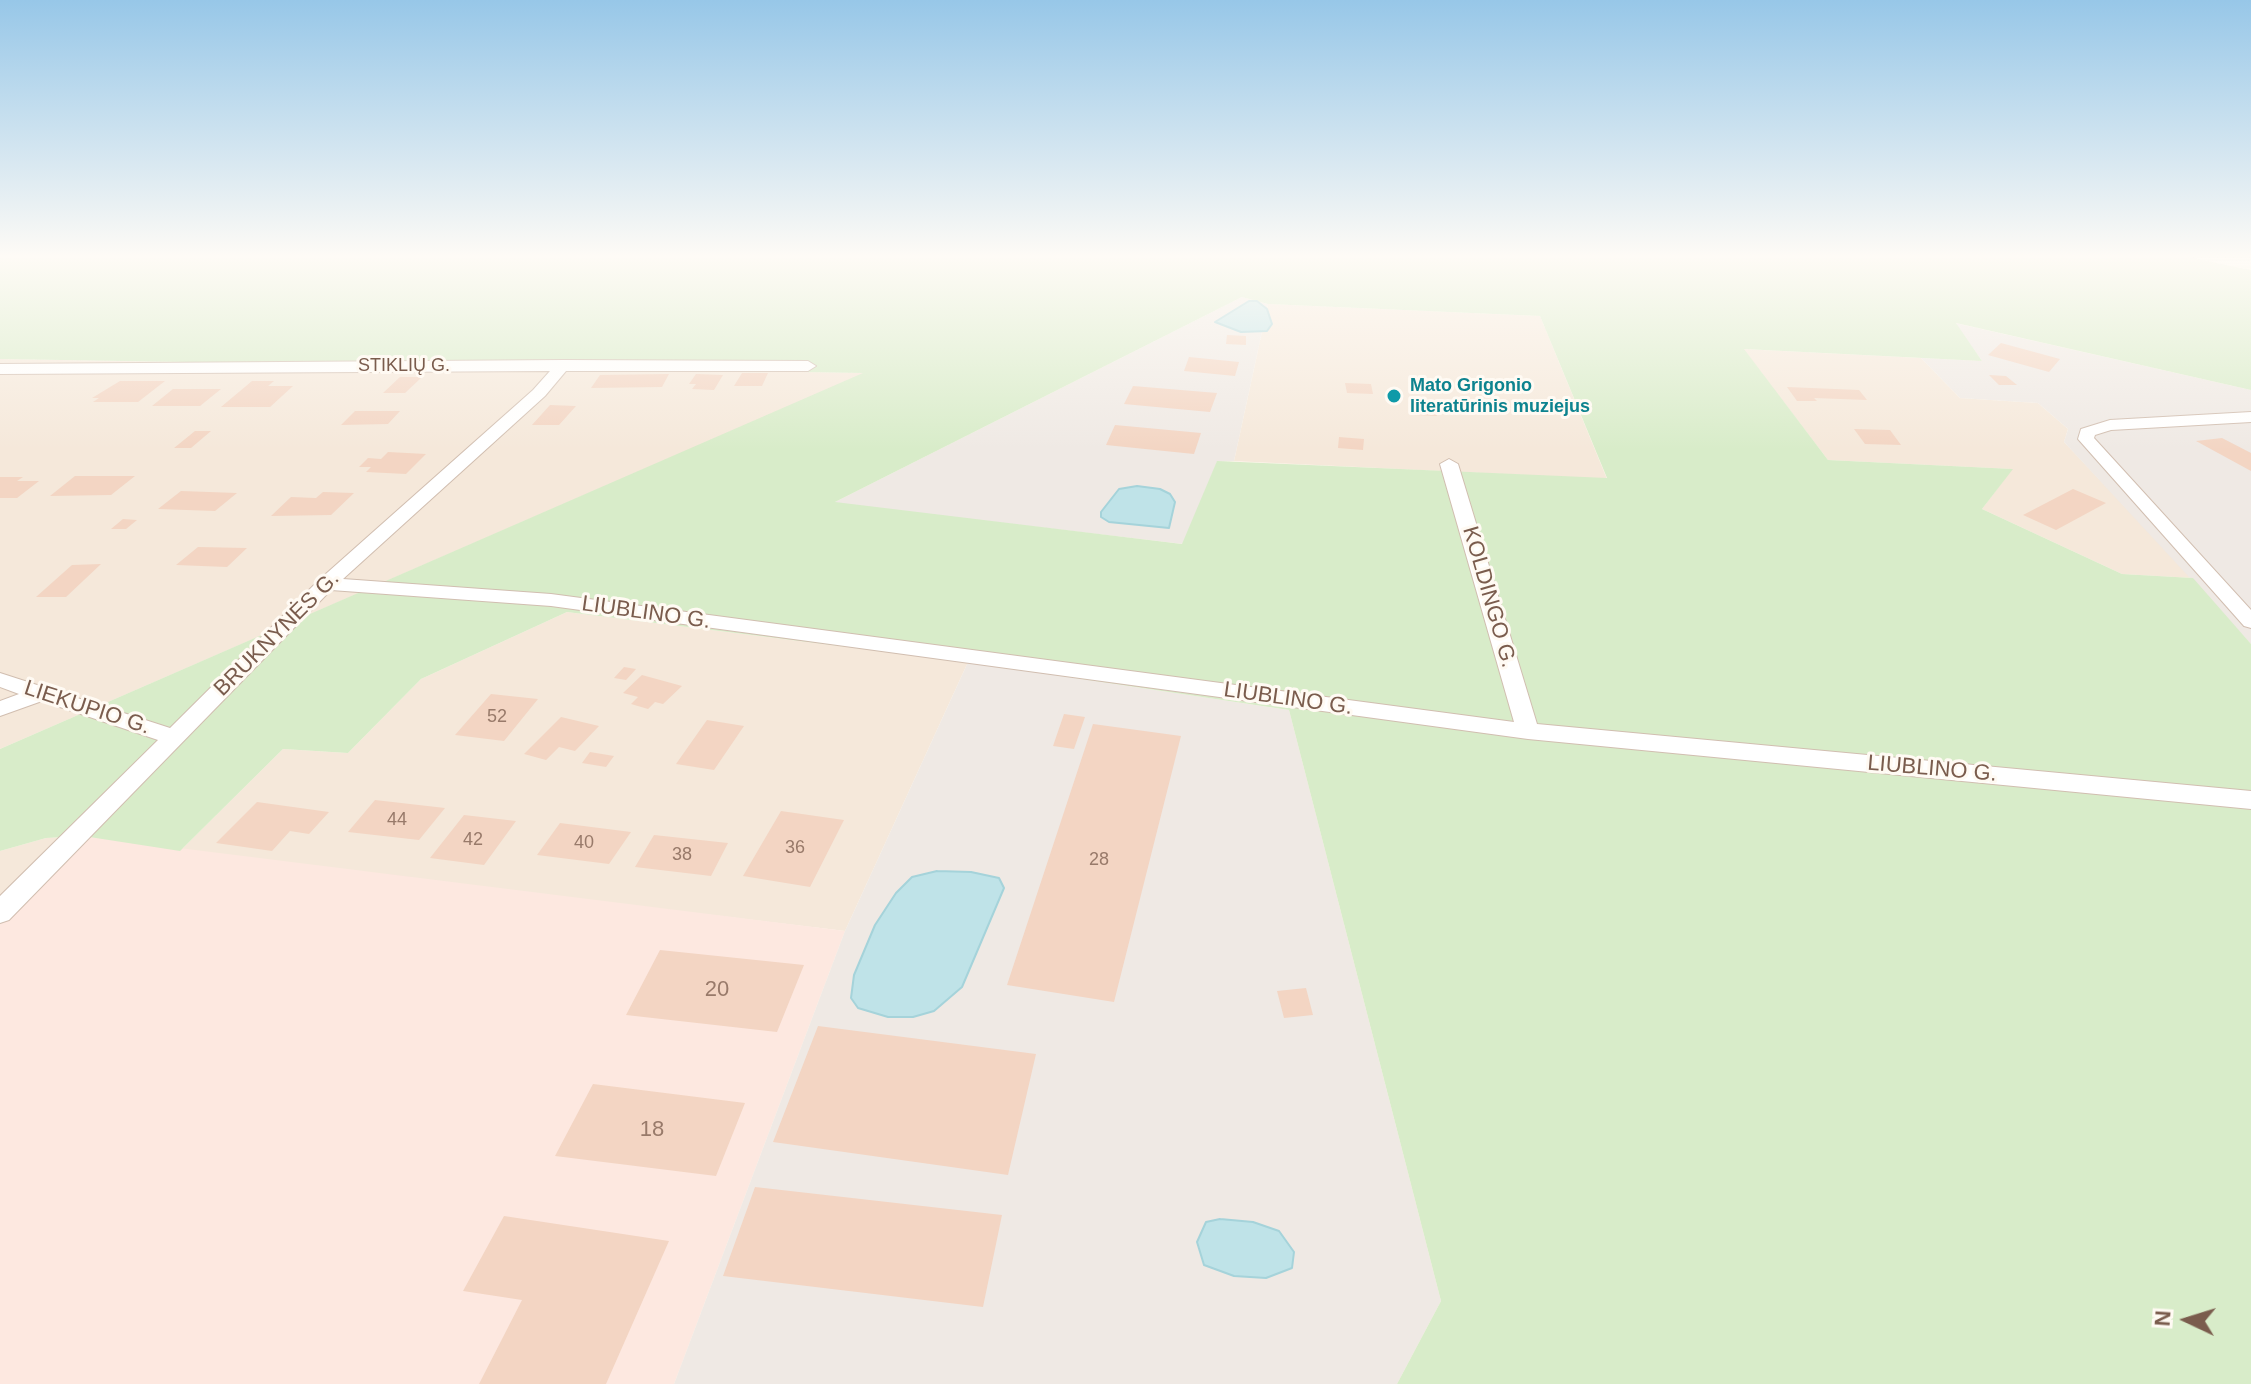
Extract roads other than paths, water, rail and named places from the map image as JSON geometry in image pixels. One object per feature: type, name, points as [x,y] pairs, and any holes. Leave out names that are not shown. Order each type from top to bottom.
[{"type":"street","name":"BRUKNYNĖS G.","points":[[0,913],[326,584],[539,393],[564,365]]},
{"type":"street","name":"STIKLIŲ G.","points":[[0,369],[808,366]]},
{"type":"street","points":[[2251,417],[2110,425],[2087,432],[2086,439],[2251,622]]},
{"type":"street","name":"KOLDINGO G.","points":[[1449,464],[1528,731]]},
{"type":"street","name":"LIUBLINO G.","points":[[326,584],[551,600],[1528,731],[2251,800]]},
{"type":"street","name":"LIEKUPIO G.","points":[[0,680],[174,737]]},
{"type":"street","points":[[0,709],[42,693]]},
{"type":"water","points":[[1271,321],[1272,324],[1267,331],[1241,332],[1215,322]]},
{"type":"water","points":[[1137,486],[1160,489],[1170,494],[1175,502],[1169,528],[1109,522],[1101,517],[1101,512],[1119,489]]},
{"type":"water","points":[[937,871],[971,872],[999,878],[1004,888],[962,987],[934,1011],[913,1017],[888,1017],[858,1008],[851,998],[854,975],[875,925],[896,893],[912,877]]},
{"type":"water","points":[[1220,1219],[1253,1222],[1279,1231],[1294,1252],[1292,1268],[1266,1278],[1234,1276],[1204,1265],[1197,1242],[1206,1222]]},
{"type":"place","name":"Mato Grigonio literatūrinis muziejus","points":[[1394,396]]}]
